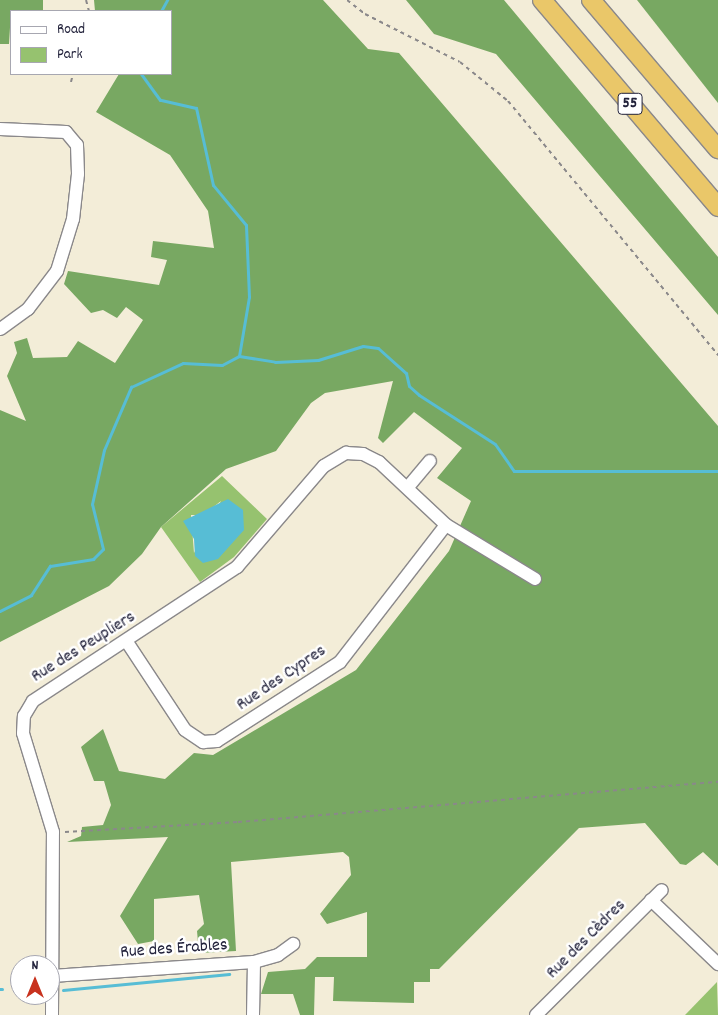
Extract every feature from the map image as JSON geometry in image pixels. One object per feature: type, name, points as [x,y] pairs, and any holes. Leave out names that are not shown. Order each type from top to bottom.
[{"type":"highway","name":"55","points":[[542,0],[718,207]]},
{"type":"highway","points":[[591,0],[648,66]]},
{"type":"highway","points":[[602,0],[648,66]]},
{"type":"highway","name":"55","points":[[648,66],[718,149]]},
{"type":"street","points":[[0,129],[61,130],[73,137],[77,151],[76,196],[62,259],[39,298],[0,329]]},
{"type":"street","name":"Rue des Peupliers","points":[[52,955],[52,832],[23,733],[24,716],[40,695],[127,642],[237,567],[324,466],[346,453],[370,457],[408,487]]},
{"type":"street","points":[[430,461],[408,487],[446,525],[535,579]]},
{"type":"street","name":"Rue des Cypres","points":[[127,642],[185,730],[203,742],[217,742],[340,662],[446,525]]},
{"type":"street","name":"Rue des Cèdres","points":[[536,1015],[662,890]]},
{"type":"street","points":[[651,900],[718,964]]},
{"type":"street","name":"Rue des Érables","points":[[60,975],[254,962],[278,955],[293,944]]},
{"type":"street","points":[[253,1015],[254,962]]},
{"type":"path","points":[[347,0],[365,14],[460,62],[508,101],[718,355]]},
{"type":"path","points":[[71,82],[73,75]]},
{"type":"path","points":[[52,832],[210,824],[718,782]]},
{"type":"green space","points":[[0,0],[43,0],[43,10],[10,10],[9,44],[0,44]]},
{"type":"green space","points":[[94,0],[323,0],[368,49],[399,53],[718,426],[718,866],[703,852],[686,865],[680,864],[645,823],[579,828],[439,969],[430,969],[430,982],[414,982],[414,1003],[333,1001],[334,977],[315,977],[314,1015],[300,1015],[293,994],[261,994],[268,972],[305,969],[317,957],[367,957],[367,912],[327,924],[320,914],[351,875],[349,857],[343,852],[231,862],[236,951],[199,953],[197,931],[204,924],[199,895],[154,899],[154,941],[138,944],[120,916],[168,837],[67,842],[81,836],[82,827],[103,825],[111,805],[104,781],[94,781],[81,747],[103,729],[119,771],[165,779],[194,753],[213,755],[356,670],[449,551],[471,501],[437,478],[462,448],[414,412],[383,443],[378,438],[393,381],[325,393],[311,403],[276,451],[226,469],[161,527],[142,554],[109,586],[0,642],[0,410],[26,421],[7,376],[17,353],[14,342],[27,338],[33,358],[67,357],[78,341],[115,363],[143,320],[126,307],[117,318],[103,310],[91,313],[64,284],[68,271],[159,285],[167,260],[151,257],[153,241],[214,248],[208,211],[170,155],[96,112],[118,75],[172,75],[172,10],[95,10]]},
{"type":"green space","points":[[406,0],[504,0],[718,257],[718,315],[496,54],[434,34]]},
{"type":"green space","points":[[637,0],[718,0],[718,103]]},
{"type":"green space","points":[[222,476],[267,519],[234,557],[200,582],[161,527]],"holes":[[[221,501],[194,553],[191,515],[203,515]]]},
{"type":"green space","points":[[717,982],[718,1015],[685,1015]]},
{"type":"water","points":[[228,499],[243,510],[244,530],[218,559],[203,563],[195,556],[194,539],[183,521]]},
{"type":"waterway","points":[[162,10],[167,0]]},
{"type":"waterway","points":[[0,611],[31,595],[50,566],[93,559],[103,549],[92,504],[104,450],[131,387],[183,363],[222,365],[239,356],[249,297],[246,225],[213,185],[196,108],[160,100],[142,75]]},
{"type":"waterway","points":[[239,356],[275,362],[318,360],[363,346],[378,348],[406,373],[409,386],[419,395],[495,444],[514,471],[718,471]]},
{"type":"waterway","points":[[63,990],[229,974]]}]
